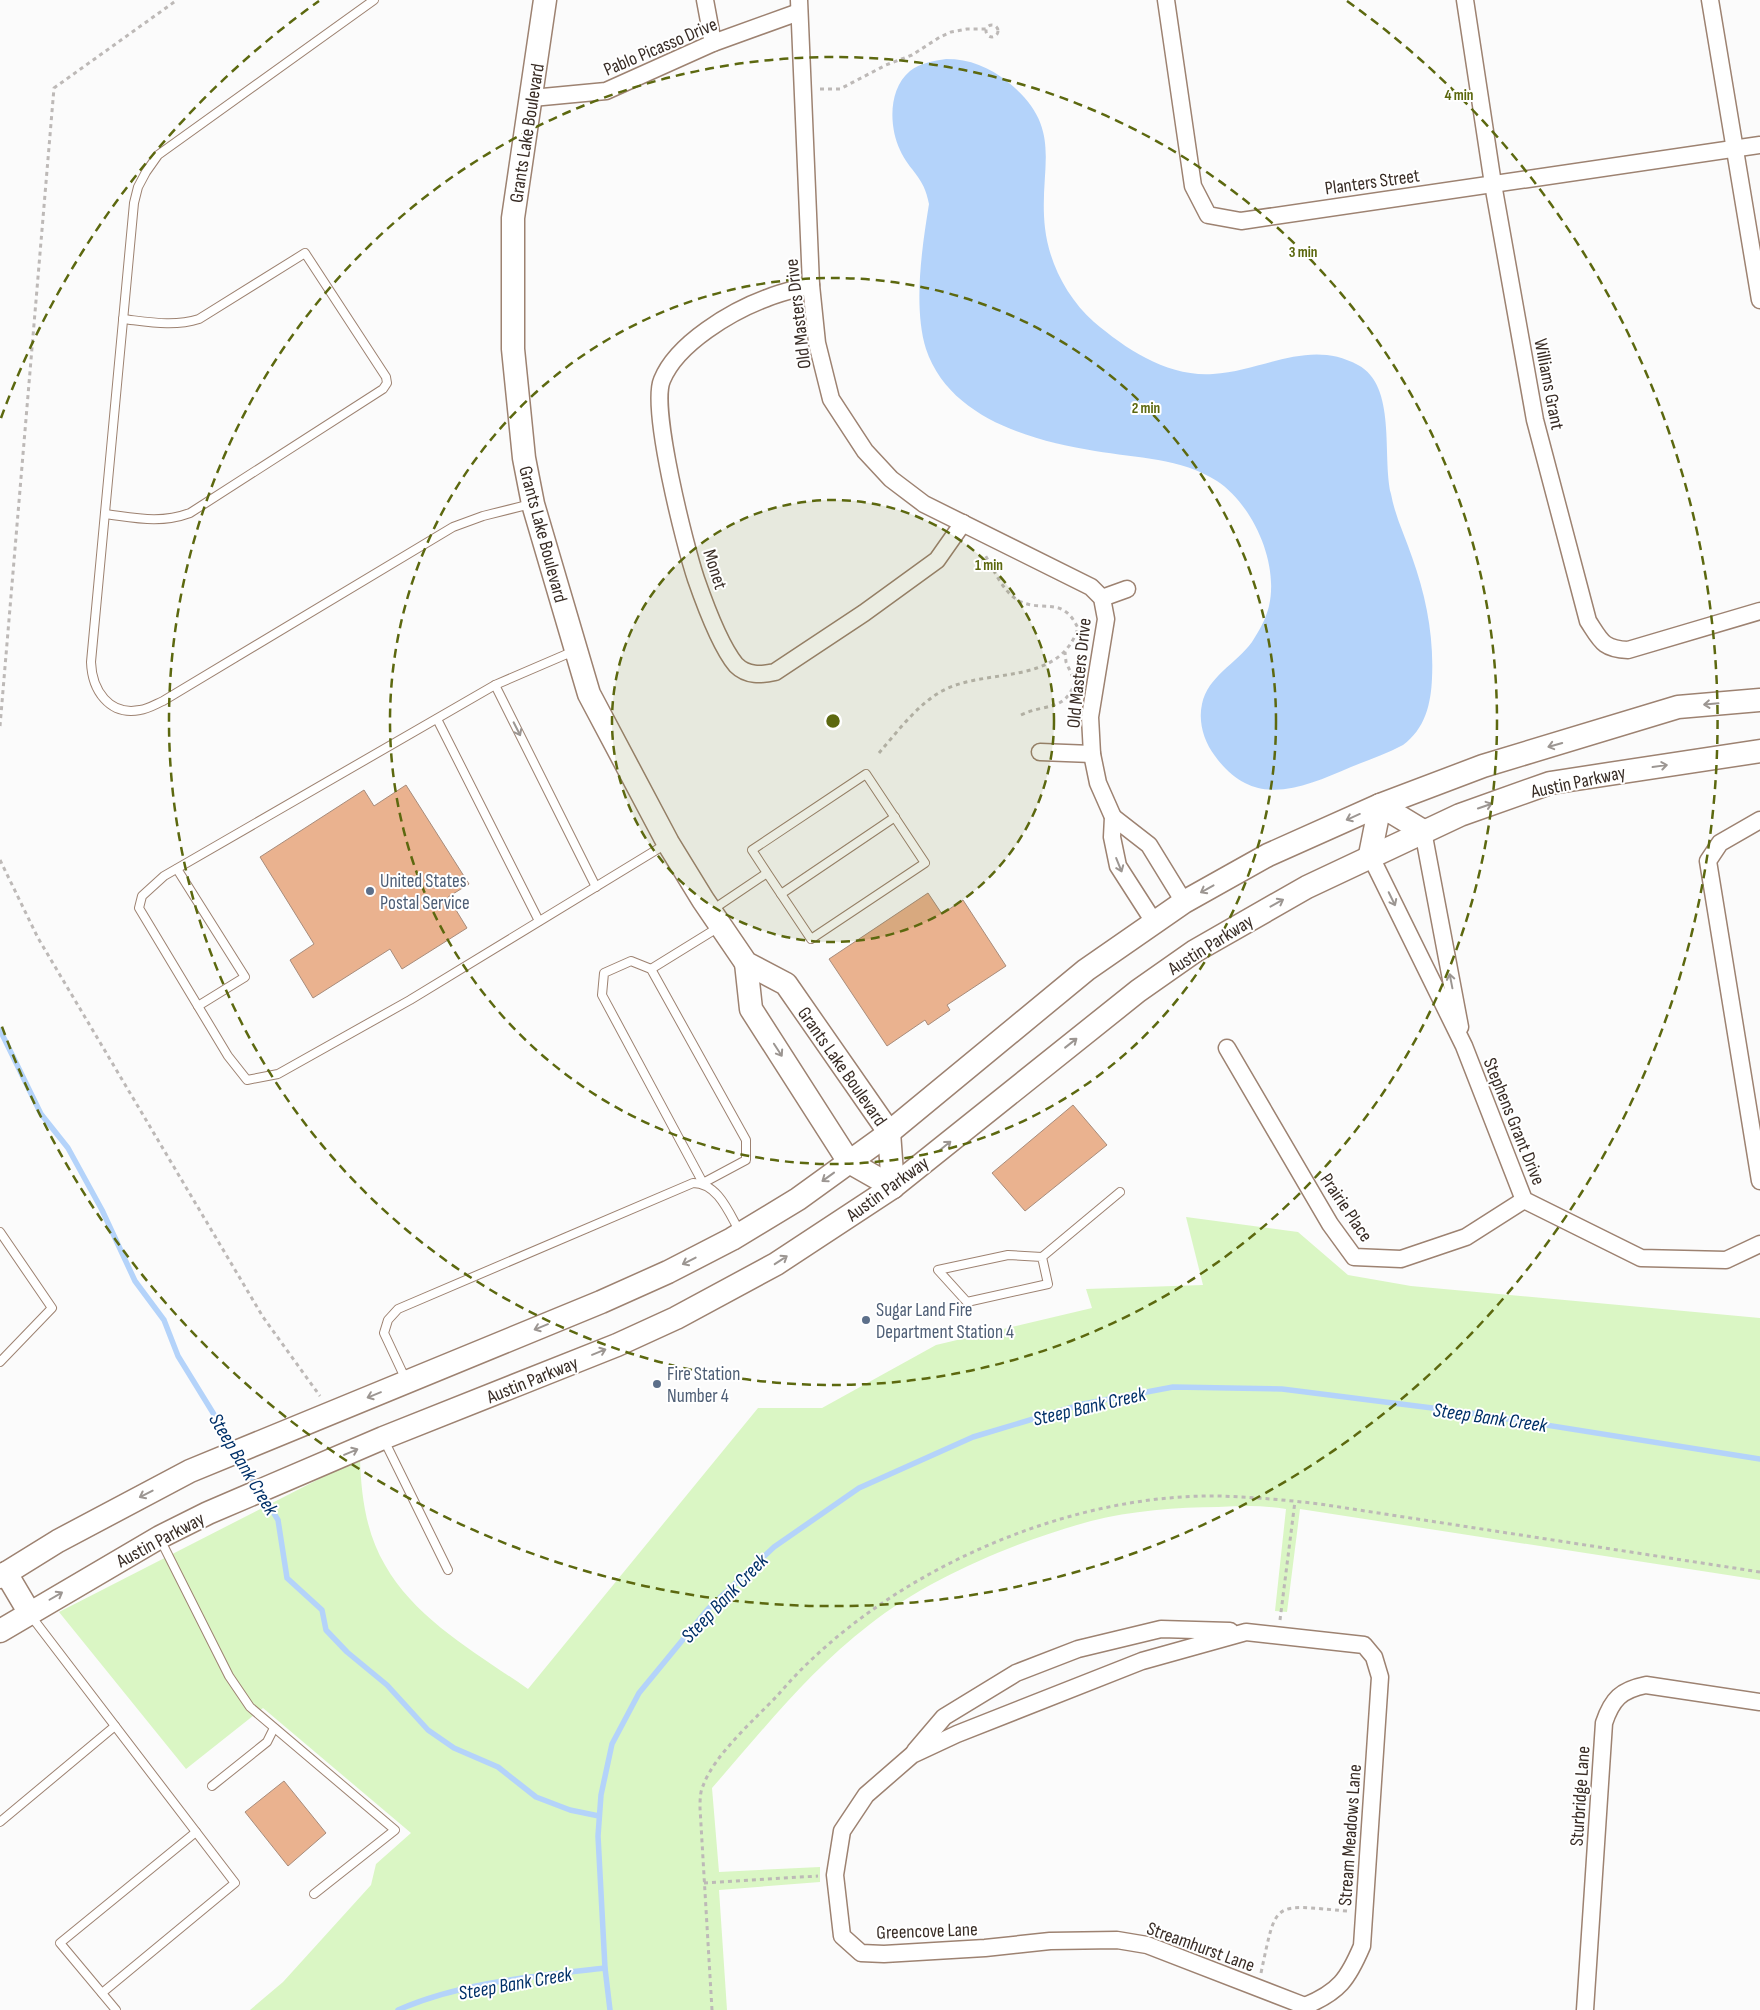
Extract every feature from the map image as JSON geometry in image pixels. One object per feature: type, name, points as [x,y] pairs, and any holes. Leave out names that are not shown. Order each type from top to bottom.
[{"type":"main road","name":"Grants Lake Boulevard","points":[[545,0],[514,218],[513,349],[524,458],[533,504],[589,694],[668,843],[746,963],[786,984],[889,1132],[893,1187]]},
{"type":"main road","name":"Austin Parkway","points":[[2,1572],[72,1533],[190,1472],[601,1302],[668,1272],[741,1234],[798,1199],[850,1162],[1086,970],[1184,902],[1268,855],[1380,806],[1483,766],[1678,707],[1760,700]]},
{"type":"main road","name":"Austin Parkway","points":[[0,1631],[29,1612],[160,1537],[208,1513],[383,1438],[676,1318],[776,1264],[893,1187],[1138,991],[1187,957],[1258,913],[1370,855],[1460,814],[1550,784],[1760,751]]},
{"type":"main road","points":[[1370,855],[1380,806],[1424,831]]},
{"type":"main road","name":"Grants Lake Boulevard","points":[[746,963],[751,1009],[850,1162],[893,1187]]},
{"type":"main road","points":[[2,1572],[29,1612]]},
{"type":"street","points":[[705,0],[713,43]]},
{"type":"street","name":"Planters Street","points":[[1166,0],[1193,186],[1208,215],[1241,221],[1760,144]]},
{"type":"street","name":"Williams Grant","points":[[1465,0],[1493,184],[1535,420],[1588,621],[1599,639],[1612,649],[1628,650],[1760,612]]},
{"type":"street","points":[[1710,0],[1760,300]]},
{"type":"street","name":"Pablo Picasso Drive","points":[[532,98],[606,91],[799,6]]},
{"type":"street","name":"Old Masters Drive","points":[[799,6],[811,285],[817,343],[831,399],[849,430],[865,451],[891,479],[924,504],[1091,587],[1102,598],[1106,619],[1090,717],[1092,754],[1098,783],[1113,817],[1112,837],[1118,866],[1154,922]]},
{"type":"street","name":"Monet","points":[[811,285],[768,297],[733,313],[696,339],[674,360],[661,380],[658,399],[659,417],[680,515],[696,579],[726,649],[737,665],[745,672],[760,675],[775,672],[864,613],[937,560],[963,523]]},
{"type":"street","name":"Old Masters Drive","points":[[1102,598],[1127,589]]},
{"type":"street","name":"Old Masters Drive","points":[[1040,752],[1092,754]]},
{"type":"street","name":"Old Masters Drive","points":[[1113,817],[1150,845],[1184,902]]},
{"type":"street","points":[[1760,820],[1720,843],[1708,861],[1760,1181]]},
{"type":"street","name":"Stephens Grant Drive","points":[[1424,831],[1464,1046]]},
{"type":"street","name":"Stephens Grant Drive","points":[[1370,855],[1464,1046],[1524,1200],[1641,1258],[1726,1260],[1760,1244]]},
{"type":"street","name":"Prairie Place","points":[[1227,1048],[1330,1224],[1354,1257],[1402,1259],[1466,1237],[1524,1200]]},
{"type":"street","name":"Greencove Lane","points":[[1050,1940],[976,1949],[884,1954],[861,1952],[842,1936],[835,1875],[842,1830],[866,1795],[912,1755],[944,1716],[1016,1673],[1078,1649],[1161,1629],[1246,1632],[1364,1645]]},
{"type":"street","name":"Greencove Lane","points":[[912,1755],[957,1734],[1142,1661],[1246,1632]]},
{"type":"street","name":"Stream Meadows Lane","points":[[1306,2008],[1326,1997],[1346,1978],[1362,1946],[1380,1678],[1374,1657],[1364,1645]]},
{"type":"street","name":"Sturbridge Lane","points":[[1585,2010],[1604,1723],[1607,1713],[1615,1699],[1630,1688],[1646,1685],[1760,1702]]},
{"type":"street","name":"Streamhurst Lane","points":[[1050,1940],[1117,1940],[1147,1945],[1306,2008]]},
{"type":"lane","points":[[374,0],[158,155],[142,179],[134,203],[90,662],[91,674],[96,689],[104,700],[125,711],[141,710],[162,701],[453,527],[483,516],[533,504]]},
{"type":"lane","points":[[105,514],[160,520],[173,519],[190,513],[383,389],[387,383],[386,377],[305,253],[199,319],[184,324],[170,324],[123,319]]},
{"type":"lane","points":[[576,650],[495,685],[164,876],[142,896],[139,908],[228,1056],[247,1080],[278,1074],[410,1000],[668,843]]},
{"type":"lane","points":[[495,685],[596,887]]},
{"type":"lane","points":[[437,719],[539,921]]},
{"type":"lane","points":[[866,774],[925,863],[811,939],[767,874],[752,850],[866,774]]},
{"type":"lane","points":[[781,894],[895,817]]},
{"type":"lane","points":[[177,869],[245,977],[198,1006]]},
{"type":"lane","points":[[651,969],[716,919],[767,874]]},
{"type":"lane","points":[[407,1381],[384,1333],[388,1320],[398,1309],[694,1183],[703,1183],[746,1160],[746,1140],[651,969],[631,961],[604,973],[602,995],[703,1183],[713,1189],[741,1234]]},
{"type":"lane","points":[[1042,1257],[1048,1284],[967,1302],[938,1270],[1008,1255],[1042,1257],[1120,1192]]},
{"type":"lane","points":[[0,1232],[52,1308],[0,1362]]},
{"type":"lane","points":[[383,1438],[448,1570]]},
{"type":"lane","points":[[160,1537],[229,1676],[250,1707],[395,1830],[314,1894]]},
{"type":"lane","points":[[29,1612],[235,1883],[102,1993]]},
{"type":"lane","points":[[0,1822],[115,1726]]},
{"type":"lane","points":[[212,1786],[267,1742],[274,1728]]},
{"type":"lane","points":[[116,2010],[60,1943],[196,1832]]},
{"type":"path","points":[[0,726],[54,88],[177,0]]},
{"type":"path","points":[[802,88],[840,89],[872,71],[912,55],[940,37],[967,28],[987,29]]},
{"type":"path","points":[[879,753],[920,708],[943,691],[960,684],[1027,672],[1054,661],[1074,642],[1078,628],[1073,618],[1065,610],[1020,601],[1008,592],[985,554],[980,552]]},
{"type":"path","points":[[1021,716],[1035,708],[1062,703],[1068,699],[1076,682],[1066,662],[1065,652]]},
{"type":"path","points":[[0,860],[38,938],[263,1317],[324,1401]]},
{"type":"path","points":[[1278,1636],[1294,1501]]},
{"type":"path","points":[[704,1883],[835,1875]]},
{"type":"path","points":[[1257,1988],[1271,1925],[1275,1916],[1281,1910],[1292,1907],[1364,1912]]},
{"type":"green space","points":[[1186,1217],[1298,1232],[1348,1275],[1411,1286],[1760,1318],[1760,1580],[1300,1509],[1287,1612],[1275,1611],[1286,1509],[1252,1506],[1154,1510],[1091,1521],[1004,1550],[946,1577],[893,1608],[869,1625],[826,1662],[712,1788],[719,1872],[820,1867],[820,1882],[719,1890],[727,2010],[250,2010],[283,1982],[371,1885],[376,1864],[411,1833],[263,1708],[186,1769],[59,1612],[360,1458],[363,1500],[369,1527],[385,1565],[398,1585],[413,1603],[449,1635],[528,1689],[758,1408],[822,1408],[936,1345],[1092,1308],[1086,1289],[1203,1285]]},
{"type":"water","points":[[946,59],[971,62],[994,72],[1026,99],[1037,116],[1046,150],[1045,228],[1055,267],[1068,291],[1084,313],[1120,342],[1149,360],[1180,371],[1196,374],[1232,372],[1286,358],[1322,355],[1340,358],[1358,365],[1370,375],[1378,389],[1383,405],[1391,494],[1421,586],[1428,616],[1432,647],[1432,678],[1428,706],[1422,724],[1411,739],[1403,745],[1315,782],[1279,790],[1262,789],[1246,783],[1230,773],[1215,756],[1205,738],[1201,725],[1202,704],[1205,694],[1216,678],[1246,650],[1257,634],[1268,611],[1271,589],[1270,572],[1260,536],[1242,505],[1230,491],[1217,481],[1203,473],[1174,463],[1071,447],[1020,433],[973,409],[953,393],[937,373],[926,349],[922,332],[919,296],[929,204],[924,187],[896,141],[893,109],[894,98],[898,88],[910,71],[923,64]]},
{"type":"building","name":"United States Postal Service","points":[[406,785],[469,884],[448,897],[467,928],[402,969],[390,949],[313,998],[290,960],[314,944],[260,857],[364,790],[374,806]]},
{"type":"building","points":[[928,893],[942,914],[963,900],[1006,966],[947,1005],[950,1010],[928,1025],[925,1020],[887,1046],[829,959]]},
{"type":"building","points":[[1073,1105],[1107,1145],[1025,1211],[992,1173]]},
{"type":"building","points":[[284,1781],[326,1833],[288,1866],[245,1812]]},
{"type":"waterway","name":"Steep Bank Creek","points":[[0,1030],[41,1114],[68,1148],[102,1210],[135,1281],[164,1320],[178,1356],[234,1447]]},
{"type":"waterway","name":"Steep Bank Creek","points":[[610,2010],[605,1968],[598,1836],[601,1795],[612,1744],[639,1693],[708,1609],[774,1547],[859,1488],[973,1437],[1083,1404],[1173,1387],[1282,1389],[1464,1412],[1760,1459]]},
{"type":"waterway","name":"Steep Bank Creek","points":[[238,1455],[257,1486]]},
{"type":"waterway","name":"Steep Bank Creek","points":[[262,1494],[278,1520],[287,1578],[322,1610],[326,1630],[347,1652],[387,1685],[428,1730],[454,1748],[498,1767],[536,1797],[570,1810],[599,1816]]},
{"type":"waterway","name":"Steep Bank Creek","points":[[398,2010],[422,2000],[500,1981],[605,1968]]},
{"type":"place","name":"United States Postal Service","points":[[370,891]]},
{"type":"place","name":"Sugar Land Fire Department Station 4","points":[[866,1320]]},
{"type":"place","name":"Fire Station Number 4","points":[[657,1384]]}]
